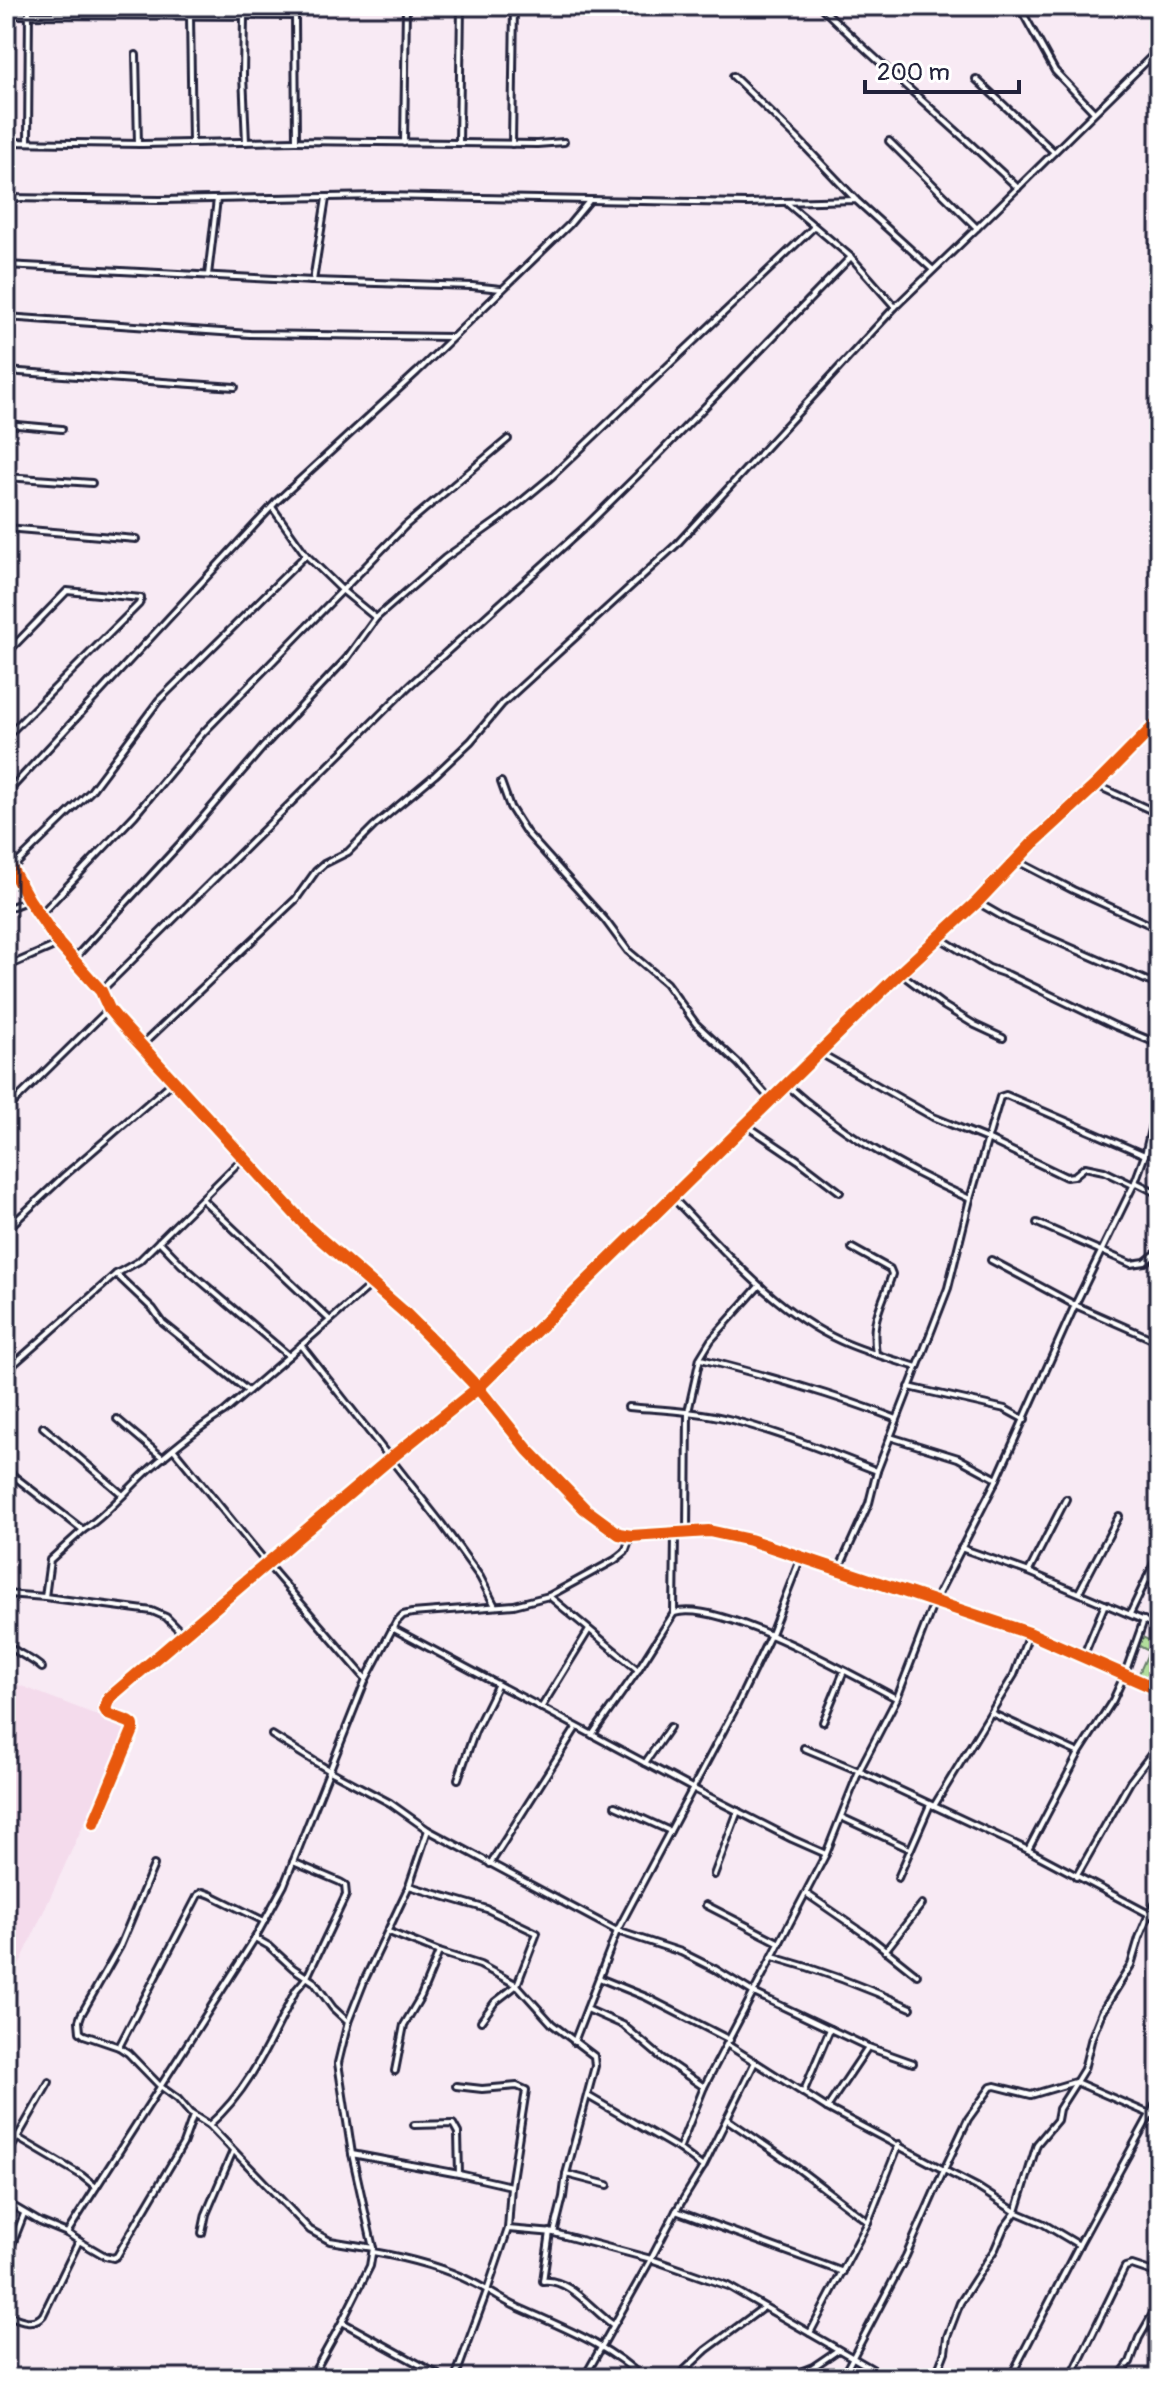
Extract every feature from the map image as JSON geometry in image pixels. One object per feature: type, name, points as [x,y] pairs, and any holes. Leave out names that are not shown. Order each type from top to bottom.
[{"type":"street","points":[[28,142],[29,6]]},
{"type":"street","points":[[138,6],[138,15]]},
{"type":"street","points":[[296,6],[296,141]]},
{"type":"street","points":[[404,143],[406,6]]},
{"type":"street","points":[[459,143],[461,6]]},
{"type":"street","points":[[512,144],[514,6]]},
{"type":"street","points":[[820,6],[1018,188]]},
{"type":"street","points":[[1019,6],[1055,71],[1094,112]]},
{"type":"street","points":[[6,15],[295,16]]},
{"type":"street","points":[[190,16],[192,143]]},
{"type":"street","points":[[244,16],[246,142]]},
{"type":"street","points":[[142,1045],[296,899],[316,871],[348,852],[435,775],[471,741],[502,704],[676,545],[895,307],[1159,49]]},
{"type":"street","points":[[136,55],[138,144]]},
{"type":"street","points":[[733,76],[856,200],[932,270]]},
{"type":"street","points":[[976,79],[1054,152]]},
{"type":"street","points":[[889,141],[977,228]]},
{"type":"street","points":[[6,142],[564,142]]},
{"type":"street","points":[[6,198],[382,196],[589,201],[856,200]]},
{"type":"street","points":[[313,281],[326,198]]},
{"type":"street","points":[[208,275],[217,199]]},
{"type":"street","points":[[6,794],[272,507],[577,217],[589,201]]},
{"type":"street","points":[[786,202],[851,257],[895,307]]},
{"type":"street","points":[[72,961],[347,658],[376,618],[445,558],[500,519],[551,477],[814,227]]},
{"type":"street","points":[[101,991],[409,686],[585,527],[851,257]]},
{"type":"street","points":[[6,265],[501,289]]},
{"type":"street","points":[[109,270],[313,281]]},
{"type":"street","points":[[6,317],[250,334],[452,337]]},
{"type":"street","points":[[6,371],[235,387]]},
{"type":"street","points":[[6,424],[62,429]]},
{"type":"street","points":[[40,915],[135,815],[203,733],[406,525],[508,439]]},
{"type":"street","points":[[6,477],[92,483]]},
{"type":"street","points":[[272,507],[306,555],[376,618]]},
{"type":"street","points":[[6,528],[136,539]]},
{"type":"street","points":[[12,868],[91,791],[159,700],[306,555]]},
{"type":"street","points":[[6,654],[67,591],[141,598],[139,604],[6,737]]},
{"type":"street","points":[[94,1823],[133,1730],[129,1722],[108,1714],[106,1704],[109,1698],[478,1388],[1159,721]]},
{"type":"street","points":[[1153,727],[1159,738]]},
{"type":"street","points":[[501,782],[510,807],[526,832],[605,920],[628,951],[666,983],[696,1024],[738,1063],[771,1100]]},
{"type":"street","points":[[1096,785],[1159,814]]},
{"type":"street","points":[[6,859],[59,944],[101,991],[109,1009],[243,1158],[307,1227],[438,1346],[478,1388],[528,1450],[585,1509],[619,1534],[709,1531],[736,1537],[1029,1633],[1159,1690]]},
{"type":"street","points":[[1016,860],[1159,929]]},
{"type":"street","points":[[6,909],[29,900]]},
{"type":"street","points":[[977,902],[1010,921],[1159,986]]},
{"type":"street","points":[[938,937],[989,968],[1159,1044]]},
{"type":"street","points":[[6,967],[59,944]]},
{"type":"street","points":[[900,973],[944,1006],[1003,1038]]},
{"type":"street","points":[[6,1110],[109,1009]]},
{"type":"street","points":[[820,1053],[933,1117],[1066,1177],[1074,1176],[1085,1167],[1104,1171],[1159,1194]]},
{"type":"street","points":[[6,1230],[175,1080]]},
{"type":"street","points":[[787,1085],[830,1120],[901,1166],[970,1199]]},
{"type":"street","points":[[679,2149],[704,2087],[826,1854],[859,1771],[897,1698],[934,1602],[997,1479],[1134,1183],[1145,1155],[1159,1094]]},
{"type":"street","points":[[839,1569],[869,1503],[877,1471],[948,1288],[1000,1097],[1006,1095],[1145,1155]]},
{"type":"street","points":[[746,1125],[840,1192]]},
{"type":"street","points":[[6,1371],[116,1274],[139,1261],[243,1158]]},
{"type":"street","points":[[672,1197],[759,1286],[812,1325],[838,1340],[917,1367]]},
{"type":"street","points":[[202,1199],[330,1320]]},
{"type":"street","points":[[1037,1223],[1131,1264],[1145,1262],[1159,1251]]},
{"type":"street","points":[[159,1241],[182,1265],[289,1356]]},
{"type":"street","points":[[852,1248],[890,1269],[892,1274],[874,1321],[876,1354]]},
{"type":"street","points":[[991,1260],[1075,1305],[1159,1342]]},
{"type":"street","points":[[116,1274],[153,1309],[163,1323],[248,1391]]},
{"type":"street","points":[[45,1597],[50,1560],[163,1458],[248,1391],[372,1284]]},
{"type":"street","points":[[687,1532],[688,1412],[700,1358],[711,1340],[759,1286]]},
{"type":"street","points":[[301,1345],[480,1577],[495,1606]]},
{"type":"street","points":[[700,1358],[792,1383],[897,1419]]},
{"type":"street","points":[[909,1387],[1005,1409],[1025,1420]]},
{"type":"street","points":[[628,1407],[688,1412],[730,1420],[877,1471]]},
{"type":"street","points":[[117,1419],[163,1458]]},
{"type":"street","points":[[43,1427],[123,1495]]},
{"type":"street","points":[[890,1437],[958,1458],[997,1479]]},
{"type":"street","points":[[174,1450],[366,1679]]},
{"type":"street","points":[[6,1470],[83,1530]]},
{"type":"street","points":[[1029,1572],[1066,1499]]},
{"type":"street","points":[[1079,1593],[1119,1516]]},
{"type":"street","points":[[592,1735],[674,1613],[675,1533]]},
{"type":"street","points":[[67,2233],[255,1938],[284,1885],[366,1679],[392,1628],[403,1615],[412,1613],[495,1606],[549,1596],[615,1560],[629,1546],[631,1536]]},
{"type":"street","points":[[961,1548],[1029,1572],[1159,1627]]},
{"type":"street","points":[[1130,1614],[1159,1553]]},
{"type":"street","points":[[574,2042],[617,1931],[771,1634],[801,1557]]},
{"type":"street","points":[[1147,1578],[1159,1584]]},
{"type":"street","points":[[6,1594],[152,1611],[166,1617],[185,1636]]},
{"type":"street","points":[[549,1596],[638,1670]]},
{"type":"street","points":[[1083,1657],[1106,1604]]},
{"type":"street","points":[[674,1613],[698,1612],[771,1634],[897,1698]]},
{"type":"street","points":[[1028,1850],[1079,1753],[1113,1700],[1144,1620]]},
{"type":"street","points":[[392,1628],[692,1788],[826,1854]]},
{"type":"street","points":[[541,1708],[589,1630]]},
{"type":"street","points":[[898,1878],[932,1806],[1014,1675],[1029,1633]]},
{"type":"street","points":[[6,1643],[42,1668]]},
{"type":"street","points":[[823,1722],[844,1671]]},
{"type":"street","points":[[458,1779],[475,1731],[497,1686]]},
{"type":"street","points":[[991,1713],[1079,1753]]},
{"type":"street","points":[[490,1864],[577,1727]]},
{"type":"street","points":[[645,1763],[670,1727]]},
{"type":"street","points":[[272,1735],[330,1771],[365,1788],[428,1830],[617,1931],[681,1952],[754,1993],[868,2047],[913,2063]]},
{"type":"street","points":[[1076,1877],[1130,1782],[1159,1744]]},
{"type":"street","points":[[804,1748],[1028,1850],[1159,1919]]},
{"type":"street","points":[[615,1806],[670,1831]]},
{"type":"street","points":[[714,1875],[738,1811]]},
{"type":"street","points":[[841,1817],[910,1849]]},
{"type":"street","points":[[311,2378],[364,2279],[373,2250],[352,2154],[338,2063],[348,2022],[409,1886],[428,1830]]},
{"type":"street","points":[[209,2125],[247,2081],[296,1990],[307,1977],[346,1889],[340,1882],[293,1862]]},
{"type":"street","points":[[154,1865],[120,1946],[79,2021],[80,2032],[119,2047],[136,2059],[193,2116],[209,2125],[319,2237],[411,2258],[463,2278],[513,2305],[548,2319],[624,2361],[642,2378]]},
{"type":"street","points":[[409,1886],[487,1909],[537,1933],[517,1985],[495,2002],[481,2021]]},
{"type":"street","points":[[119,2047],[198,1895],[203,1892],[211,1895],[264,1921]]},
{"type":"street","points":[[807,1894],[917,1975]]},
{"type":"street","points":[[935,2378],[960,2303],[1021,2202],[1025,2177],[1037,2144],[1057,2120],[1059,2109],[1084,2069],[1102,2012],[1131,1965],[1149,1914],[1159,1898]]},
{"type":"street","points":[[885,1951],[922,1904]]},
{"type":"street","points":[[706,1905],[780,1943]]},
{"type":"street","points":[[389,1932],[480,1965],[517,1985],[552,2024],[594,2056],[596,2061],[566,2174],[543,2281],[554,2280],[564,2285],[612,2324]]},
{"type":"street","points":[[255,1938],[314,1982],[348,2022]]},
{"type":"street","points":[[395,2071],[404,2025],[421,1996],[439,1952]]},
{"type":"street","points":[[773,1957],[857,1983],[911,2008]]},
{"type":"street","points":[[599,1978],[657,2002],[729,2043],[827,2108],[899,2144],[1079,2245]]},
{"type":"street","points":[[587,2009],[623,2025],[663,2059],[704,2087]]},
{"type":"street","points":[[803,2093],[830,2029]]},
{"type":"street","points":[[827,2108],[868,2047]]},
{"type":"street","points":[[584,2378],[703,2167],[755,2062]]},
{"type":"street","points":[[6,2157],[49,2082]]},
{"type":"street","points":[[842,2378],[906,2256],[968,2119],[991,2087],[1031,2095],[1076,2082],[1159,2118]]},
{"type":"street","points":[[455,2378],[508,2229],[511,2186],[526,2090],[517,2086],[482,2089],[456,2086]]},
{"type":"street","points":[[588,2096],[679,2149],[703,2167]]},
{"type":"street","points":[[1010,2378],[1159,2098]]},
{"type":"street","points":[[6,2202],[109,2258],[117,2256],[183,2144],[193,2116]]},
{"type":"street","points":[[728,2119],[868,2222]]},
{"type":"street","points":[[414,2125],[453,2124],[458,2133],[459,2174]]},
{"type":"street","points":[[18,2138],[96,2187]]},
{"type":"street","points":[[810,2333],[868,2222],[899,2144]]},
{"type":"street","points":[[202,2233],[206,2214],[233,2151]]},
{"type":"street","points":[[352,2154],[511,2186]]},
{"type":"street","points":[[566,2174],[608,2185]]},
{"type":"street","points":[[676,2211],[843,2272]]},
{"type":"street","points":[[6,2260],[24,2213]]},
{"type":"street","points":[[508,2229],[552,2233],[651,2259],[728,2286],[888,2378]]},
{"type":"street","points":[[6,2314],[26,2321],[38,2320],[79,2241]]},
{"type":"street","points":[[1071,2378],[1125,2267],[1132,2265],[1159,2274]]},
{"type":"street","points":[[1118,2378],[1130,2362],[1139,2338],[1159,2303]]},
{"type":"street","points":[[676,2378],[706,2350],[764,2307]]},
{"type":"street","points":[[342,2322],[444,2378]]},
{"type":"street","points":[[785,2378],[813,2367],[838,2350]]},
{"type":"shaded area","points":[[6,1680],[128,1727],[6,1994]]},
{"type":"green space","points":[[1156,1630],[1159,1631],[1159,1687],[1137,1678],[1149,1651],[1137,1645],[1140,1636],[1151,1641]]},
{"type":"cycle path","points":[[94,1823],[133,1730],[129,1722],[108,1714],[105,1709],[109,1698],[478,1388],[1159,721]]},
{"type":"cycle path","points":[[6,859],[59,944],[101,991],[118,1020],[307,1227],[403,1311],[478,1388],[528,1450],[585,1509],[619,1534],[709,1531],[750,1540],[1029,1633],[1159,1690]]}]
